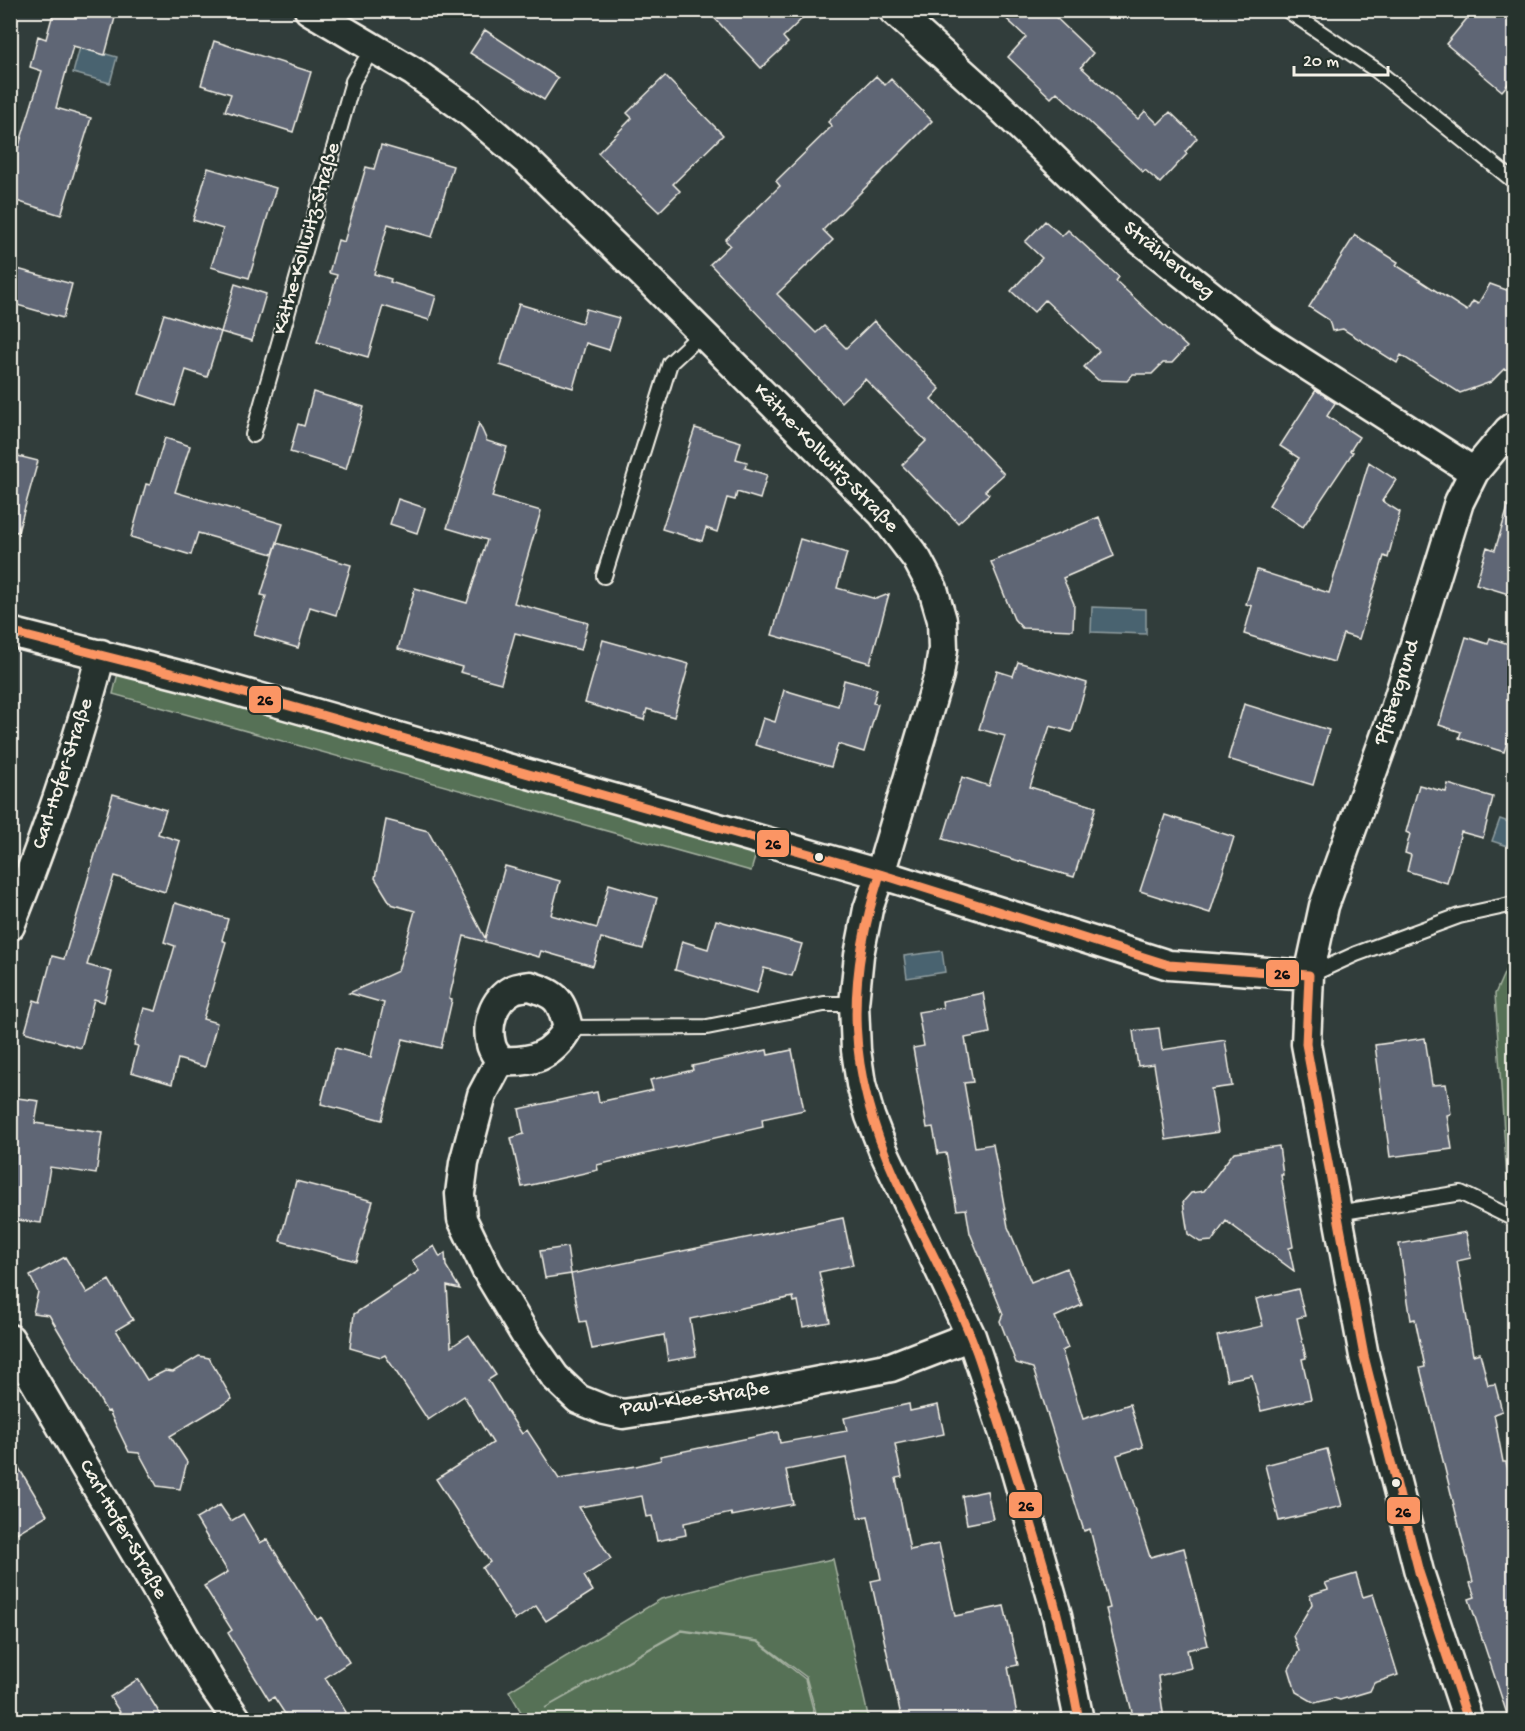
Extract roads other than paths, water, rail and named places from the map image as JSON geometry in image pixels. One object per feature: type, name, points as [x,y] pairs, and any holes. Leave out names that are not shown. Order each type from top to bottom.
[{"type":"street","name":"Käthe-Kollwitz-Straße","points":[[309,10],[414,72],[467,110],[527,161],[882,513],[917,559],[933,589],[942,620],[943,649],[939,675],[868,909],[859,955],[854,1004],[856,1050],[861,1084],[870,1116],[884,1152],[971,1336],[1012,1458],[1057,1615],[1079,1720]]},
{"type":"street","name":"Strählerweg","points":[[893,10],[995,102],[1133,234],[1266,339],[1474,472]]},
{"type":"street","name":"Pfistergrund","points":[[1468,1720],[1419,1572],[1364,1356],[1306,1044],[1309,975],[1324,906],[1395,709],[1441,555],[1459,502],[1474,472],[1508,431],[1515,426]]},
{"type":"street","points":[[10,632],[101,654],[231,690],[880,874],[1169,965],[1309,975]]},
{"type":"street","name":"Carl-Hofer-Straße","points":[[10,926],[19,879],[89,700],[101,654]]},
{"type":"street","points":[[530,986],[549,992],[558,999],[568,1028],[554,1049],[543,1055],[516,1062],[500,1061],[491,1047],[489,1029],[493,1011],[501,999],[512,990],[530,986]]},
{"type":"street","name":"Paul-Klee-Straße","points":[[500,1061],[482,1095],[464,1163],[460,1194],[462,1219],[487,1270],[526,1336],[555,1377],[578,1399],[604,1410],[623,1414],[715,1400],[891,1367],[971,1336]]},
{"type":"street","name":"Carl-Hofer-Straße","points":[[10,1339],[214,1687],[237,1720]]},
{"type":"lane","points":[[1287,10],[1376,70],[1515,182]]},
{"type":"lane","name":"Käthe-Kollwitz-Straße","points":[[253,435],[353,81],[373,47]]},
{"type":"lane","points":[[604,576],[670,363],[702,333]]},
{"type":"lane","points":[[1309,975],[1356,954],[1459,916],[1515,904]]},
{"type":"lane","points":[[568,1028],[707,1027],[824,1004],[854,1004]]},
{"type":"lane","points":[[1337,1213],[1461,1193],[1515,1219]]},
{"type":"water","points":[[80,47],[117,57],[110,83],[73,73]]},
{"type":"water","points":[[1092,607],[1146,609],[1146,634],[1091,632]]},
{"type":"water","points":[[1500,819],[1514,824],[1514,848],[1492,841]]},
{"type":"water","points":[[942,951],[945,972],[907,978],[904,956]]}]
